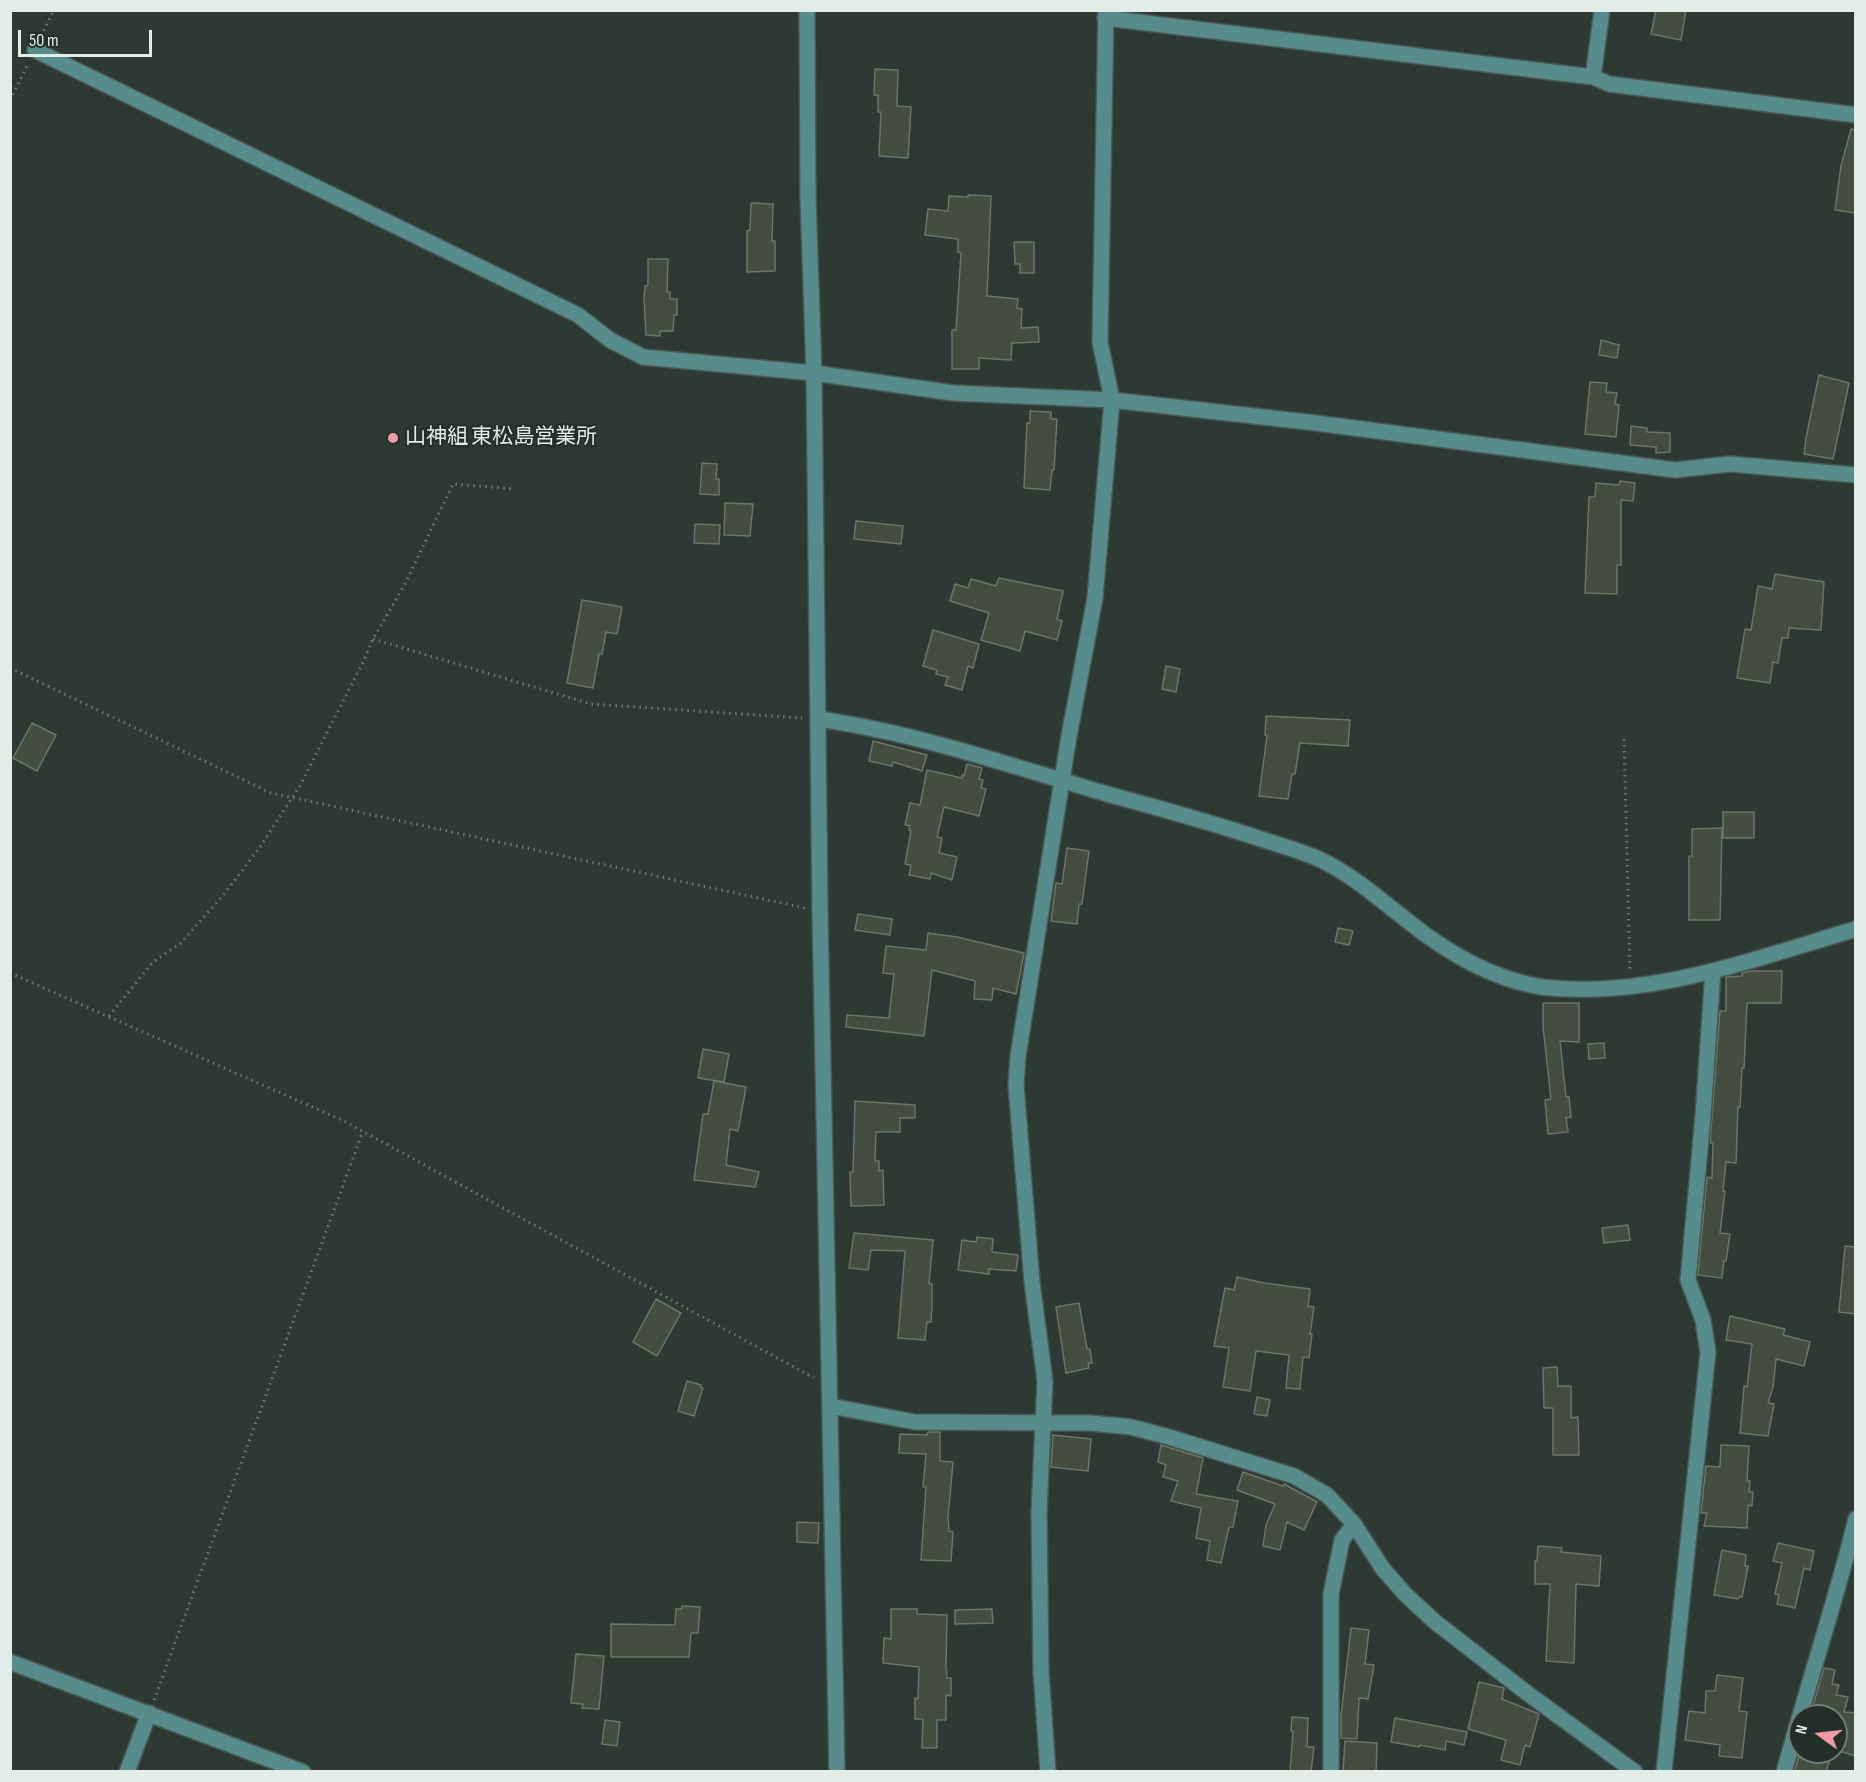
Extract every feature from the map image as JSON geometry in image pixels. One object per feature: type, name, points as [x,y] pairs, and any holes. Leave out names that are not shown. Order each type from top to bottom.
[{"type":"street","points":[[807,10],[820,912],[837,1772]]},
{"type":"street","points":[[1593,77],[1602,10]]},
{"type":"street","points":[[1048,1772],[1041,1672],[1039,1512],[1045,1381],[1032,1282],[1016,1085],[1017,1056],[1062,780],[1095,598],[1112,400],[1100,342],[1106,14],[1593,77],[1609,84],[1856,115]]},
{"type":"street","points":[[34,50],[578,315],[610,339],[643,357],[814,373],[953,393],[1112,400],[1316,423],[1675,471],[1730,464],[1856,475]]},
{"type":"street","points":[[818,719],[861,725],[923,740],[1235,831],[1317,858],[1341,870],[1376,894],[1410,923],[1467,961],[1501,976],[1539,986],[1576,990],[1630,986],[1713,971],[1856,929]]},
{"type":"street","points":[[1664,1772],[1708,1352],[1703,1320],[1688,1280],[1713,971]]},
{"type":"street","points":[[830,1406],[915,1422],[1090,1423],[1131,1427],[1293,1476],[1327,1495],[1354,1524],[1383,1569],[1434,1621],[1527,1694],[1635,1772]]},
{"type":"street","points":[[1784,1772],[1811,1674],[1840,1584],[1856,1520]]},
{"type":"street","points":[[1331,1772],[1331,1594],[1342,1540],[1354,1524]]},
{"type":"street","points":[[10,1662],[303,1772]]},
{"type":"street","points":[[127,1772],[149,1713]]},
{"type":"path","points":[[109,1016],[153,962],[181,943],[225,893],[292,798],[373,639],[405,584],[453,484],[514,489]]},
{"type":"path","points":[[373,639],[591,704],[818,719]]},
{"type":"path","points":[[10,668],[271,793],[820,912]]},
{"type":"path","points":[[1624,739],[1630,986]]},
{"type":"path","points":[[10,973],[363,1131],[829,1386]]},
{"type":"path","points":[[149,1713],[363,1131]]},
{"type":"building","points":[[1656,10],[1686,10],[1681,40],[1651,34]]},
{"type":"building","points":[[875,69],[898,70],[897,106],[911,107],[908,158],[879,156],[881,112],[878,112],[878,95],[874,95]]},
{"type":"building","points":[[1851,129],[1856,130],[1856,213],[1835,210],[1841,166]]},
{"type":"building","points":[[968,195],[991,196],[987,296],[1018,299],[1017,308],[1022,309],[1021,328],[1038,327],[1039,342],[1012,343],[1011,360],[979,358],[979,369],[952,369],[952,330],[956,330],[961,253],[958,252],[958,239],[925,235],[928,209],[948,211],[949,196],[968,197]]},
{"type":"building","points":[[751,203],[773,204],[772,241],[775,241],[775,271],[747,272],[747,231],[750,230]]},
{"type":"building","points":[[1014,242],[1034,242],[1034,273],[1020,273],[1020,264],[1015,264]]},
{"type":"building","points":[[648,259],[668,259],[667,292],[670,292],[670,299],[677,299],[677,315],[674,315],[673,331],[660,331],[660,336],[646,335],[644,297],[645,286],[648,286]]},
{"type":"building","points":[[1601,340],[1619,345],[1617,358],[1599,355]]},
{"type":"building","points":[[1819,375],[1849,383],[1833,459],[1804,454]]},
{"type":"building","points":[[1590,382],[1607,383],[1606,392],[1617,393],[1615,404],[1619,405],[1616,437],[1585,434]]},
{"type":"building","points":[[1030,411],[1051,412],[1051,419],[1057,419],[1054,470],[1052,470],[1050,490],[1024,488],[1027,423],[1030,423]]},
{"type":"building","points":[[1631,426],[1647,428],[1647,432],[1670,433],[1670,452],[1656,453],[1656,447],[1630,445]]},
{"type":"building","points":[[702,463],[717,464],[716,479],[719,479],[719,495],[700,494]]},
{"type":"building","points":[[1620,481],[1635,483],[1633,501],[1621,500],[1621,565],[1617,565],[1617,594],[1585,593],[1589,497],[1595,497],[1596,483],[1619,485]]},
{"type":"building","points":[[725,503],[753,504],[750,536],[724,535]]},
{"type":"building","points":[[856,521],[903,526],[901,544],[854,539]]},
{"type":"building","points":[[695,524],[720,525],[719,544],[694,543]]},
{"type":"building","points":[[1775,574],[1824,582],[1821,630],[1789,628],[1788,638],[1782,638],[1778,663],[1773,662],[1770,683],[1737,678],[1745,629],[1751,630],[1758,586],[1772,589]]},
{"type":"building","points":[[999,578],[1063,591],[1057,619],[1062,621],[1057,640],[1025,631],[1020,651],[981,640],[989,613],[950,601],[955,584],[968,588],[971,579],[996,586]]},
{"type":"building","points":[[582,600],[622,607],[617,634],[606,632],[602,654],[599,654],[593,688],[567,683]]},
{"type":"building","points":[[933,630],[979,644],[973,668],[968,666],[962,690],[945,685],[948,677],[936,674],[937,670],[923,666]]},
{"type":"building","points":[[1166,666],[1180,669],[1176,692],[1162,689]]},
{"type":"building","points":[[1266,716],[1350,720],[1348,746],[1300,743],[1288,799],[1259,796],[1267,736],[1265,735]]},
{"type":"building","points":[[32,723],[56,735],[37,771],[13,758]]},
{"type":"building","points":[[873,741],[927,755],[922,771],[893,762],[892,766],[869,761]]},
{"type":"building","points":[[967,764],[982,768],[979,779],[983,780],[981,788],[986,789],[979,816],[944,807],[937,837],[942,838],[939,853],[957,857],[952,880],[931,873],[930,879],[909,875],[911,865],[905,864],[911,831],[910,826],[905,825],[910,803],[920,805],[927,770],[962,778]]},
{"type":"building","points":[[1723,812],[1754,812],[1754,838],[1723,838]]},
{"type":"building","points":[[1722,828],[1720,920],[1689,920],[1689,856],[1692,856],[1692,829]]},
{"type":"building","points":[[1067,848],[1089,851],[1077,924],[1051,921],[1056,883],[1062,884]]},
{"type":"building","points":[[858,914],[892,919],[890,935],[855,930]]},
{"type":"building","points":[[1338,928],[1353,931],[1349,945],[1335,942]]},
{"type":"building","points":[[928,933],[957,937],[1024,953],[1016,994],[993,988],[992,1000],[974,999],[975,981],[932,970],[924,1036],[846,1027],[847,1015],[889,1018],[894,974],[883,973],[886,946],[926,950]]},
{"type":"building","points":[[1782,971],[1781,1003],[1747,1003],[1744,1068],[1742,1068],[1740,1107],[1738,1107],[1736,1163],[1726,1162],[1723,1191],[1725,1191],[1720,1233],[1730,1234],[1726,1261],[1724,1261],[1722,1278],[1698,1275],[1707,1177],[1712,1178],[1713,1143],[1710,1143],[1720,1011],[1726,1011],[1726,977],[1742,976],[1742,973]]},
{"type":"building","points":[[1543,1003],[1579,1003],[1579,1042],[1560,1041],[1566,1097],[1569,1097],[1571,1117],[1566,1118],[1568,1132],[1548,1134],[1545,1100],[1551,1099],[1543,1027]]},
{"type":"building","points":[[1604,1043],[1605,1058],[1589,1059],[1588,1044]]},
{"type":"building","points":[[703,1049],[729,1054],[724,1082],[698,1078]]},
{"type":"building","points":[[714,1081],[746,1087],[738,1131],[730,1129],[726,1165],[759,1172],[755,1187],[694,1180],[703,1114],[708,1114]]},
{"type":"building","points":[[855,1101],[915,1105],[915,1118],[900,1118],[900,1132],[876,1132],[875,1161],[879,1161],[879,1171],[883,1170],[884,1205],[851,1206],[850,1172],[853,1172]]},
{"type":"building","points":[[1628,1225],[1630,1240],[1604,1243],[1602,1228]]},
{"type":"building","points":[[854,1233],[933,1240],[929,1283],[932,1284],[931,1322],[927,1322],[925,1340],[898,1338],[905,1251],[871,1250],[868,1270],[849,1268]]},
{"type":"building","points":[[977,1237],[993,1239],[992,1252],[1018,1255],[1016,1271],[989,1269],[989,1274],[958,1270],[962,1240],[976,1242]]},
{"type":"building","points":[[1845,1246],[1856,1247],[1856,1314],[1839,1312]]},
{"type":"building","points":[[1237,1277],[1310,1289],[1308,1306],[1314,1307],[1310,1334],[1312,1334],[1309,1358],[1303,1357],[1300,1389],[1286,1388],[1289,1355],[1256,1351],[1250,1391],[1223,1387],[1229,1348],[1214,1346],[1225,1288],[1234,1290]]},
{"type":"building","points":[[656,1299],[681,1313],[657,1356],[633,1342]]},
{"type":"building","points":[[1079,1303],[1087,1349],[1090,1349],[1092,1363],[1088,1363],[1089,1368],[1066,1373],[1056,1307]]},
{"type":"building","points":[[1730,1316],[1785,1329],[1783,1335],[1810,1342],[1804,1366],[1776,1359],[1773,1387],[1768,1403],[1774,1404],[1768,1436],[1740,1433],[1744,1386],[1747,1387],[1752,1344],[1726,1340]]},
{"type":"building","points":[[1557,1367],[1558,1386],[1571,1386],[1571,1418],[1578,1417],[1579,1455],[1553,1455],[1553,1408],[1544,1408],[1543,1368]]},
{"type":"building","points":[[687,1381],[701,1385],[700,1387],[703,1388],[694,1416],[678,1411]]},
{"type":"building","points":[[1257,1397],[1270,1400],[1267,1416],[1254,1414]]},
{"type":"building","points":[[928,1432],[940,1432],[940,1461],[953,1462],[948,1518],[949,1531],[953,1532],[951,1561],[921,1560],[926,1454],[899,1453],[900,1434],[927,1435]]},
{"type":"building","points":[[1053,1435],[1091,1439],[1088,1471],[1051,1467]]},
{"type":"building","points":[[1161,1445],[1203,1458],[1196,1494],[1238,1501],[1233,1527],[1229,1527],[1221,1563],[1207,1560],[1210,1541],[1196,1538],[1201,1508],[1171,1501],[1178,1481],[1163,1477],[1166,1465],[1158,1462]]},
{"type":"building","points":[[1721,1445],[1749,1446],[1747,1481],[1750,1481],[1749,1492],[1753,1492],[1752,1506],[1748,1505],[1747,1528],[1704,1526],[1707,1513],[1701,1513],[1706,1466],[1720,1467]]},
{"type":"building","points":[[1243,1472],[1283,1486],[1284,1484],[1317,1502],[1304,1530],[1287,1522],[1280,1550],[1263,1546],[1266,1525],[1275,1504],[1237,1490]]},
{"type":"building","points":[[797,1522],[819,1523],[818,1543],[797,1542]]},
{"type":"building","points":[[1778,1543],[1814,1551],[1810,1570],[1804,1568],[1795,1608],[1777,1604],[1779,1595],[1775,1594],[1782,1563],[1773,1561]]},
{"type":"building","points":[[1538,1546],[1562,1548],[1561,1552],[1601,1556],[1599,1586],[1576,1584],[1574,1663],[1546,1661],[1550,1584],[1535,1584],[1535,1561],[1537,1561]]},
{"type":"building","points":[[1722,1550],[1746,1555],[1745,1566],[1748,1566],[1742,1597],[1738,1599],[1714,1595]]},
{"type":"building","points":[[682,1606],[700,1607],[698,1633],[691,1633],[689,1657],[611,1657],[611,1624],[675,1625],[676,1609],[682,1609]]},
{"type":"building","points":[[891,1609],[917,1609],[917,1614],[947,1615],[946,1666],[947,1678],[951,1678],[951,1696],[946,1695],[946,1720],[937,1720],[937,1748],[922,1748],[923,1719],[915,1719],[919,1667],[883,1663],[884,1638],[891,1639]]},
{"type":"building","points":[[992,1609],[993,1623],[955,1624],[955,1610]]},
{"type":"building","points":[[1351,1628],[1369,1630],[1365,1664],[1374,1665],[1368,1699],[1359,1698],[1357,1739],[1341,1738],[1341,1716]]},
{"type":"building","points":[[576,1654],[604,1656],[599,1709],[582,1708],[583,1704],[571,1703]]},
{"type":"building","points":[[1824,1668],[1835,1670],[1832,1684],[1839,1685],[1836,1695],[1848,1697],[1846,1704],[1814,1704]]},
{"type":"building","points":[[1717,1675],[1743,1678],[1739,1711],[1747,1712],[1742,1758],[1719,1756],[1720,1745],[1685,1740],[1689,1711],[1705,1713],[1706,1691],[1715,1691]]},
{"type":"building","points":[[1479,1682],[1504,1688],[1502,1699],[1539,1714],[1530,1747],[1525,1745],[1520,1765],[1501,1760],[1506,1740],[1468,1729]]},
{"type":"building","points":[[1848,1712],[1856,1713],[1856,1756],[1848,1754]]},
{"type":"building","points":[[1292,1717],[1308,1718],[1307,1747],[1314,1747],[1311,1772],[1290,1772]]},
{"type":"building","points":[[1395,1718],[1467,1732],[1464,1745],[1446,1741],[1445,1750],[1391,1742]]},
{"type":"building","points":[[605,1720],[620,1722],[617,1746],[602,1744]]},
{"type":"building","points":[[1345,1741],[1377,1743],[1376,1772],[1343,1772]]},
{"type":"building","points":[[1797,1764],[1828,1764],[1826,1772],[1795,1770]]},
{"type":"place","name":"山神組 東松島営業所","points":[[393,438]]}]
